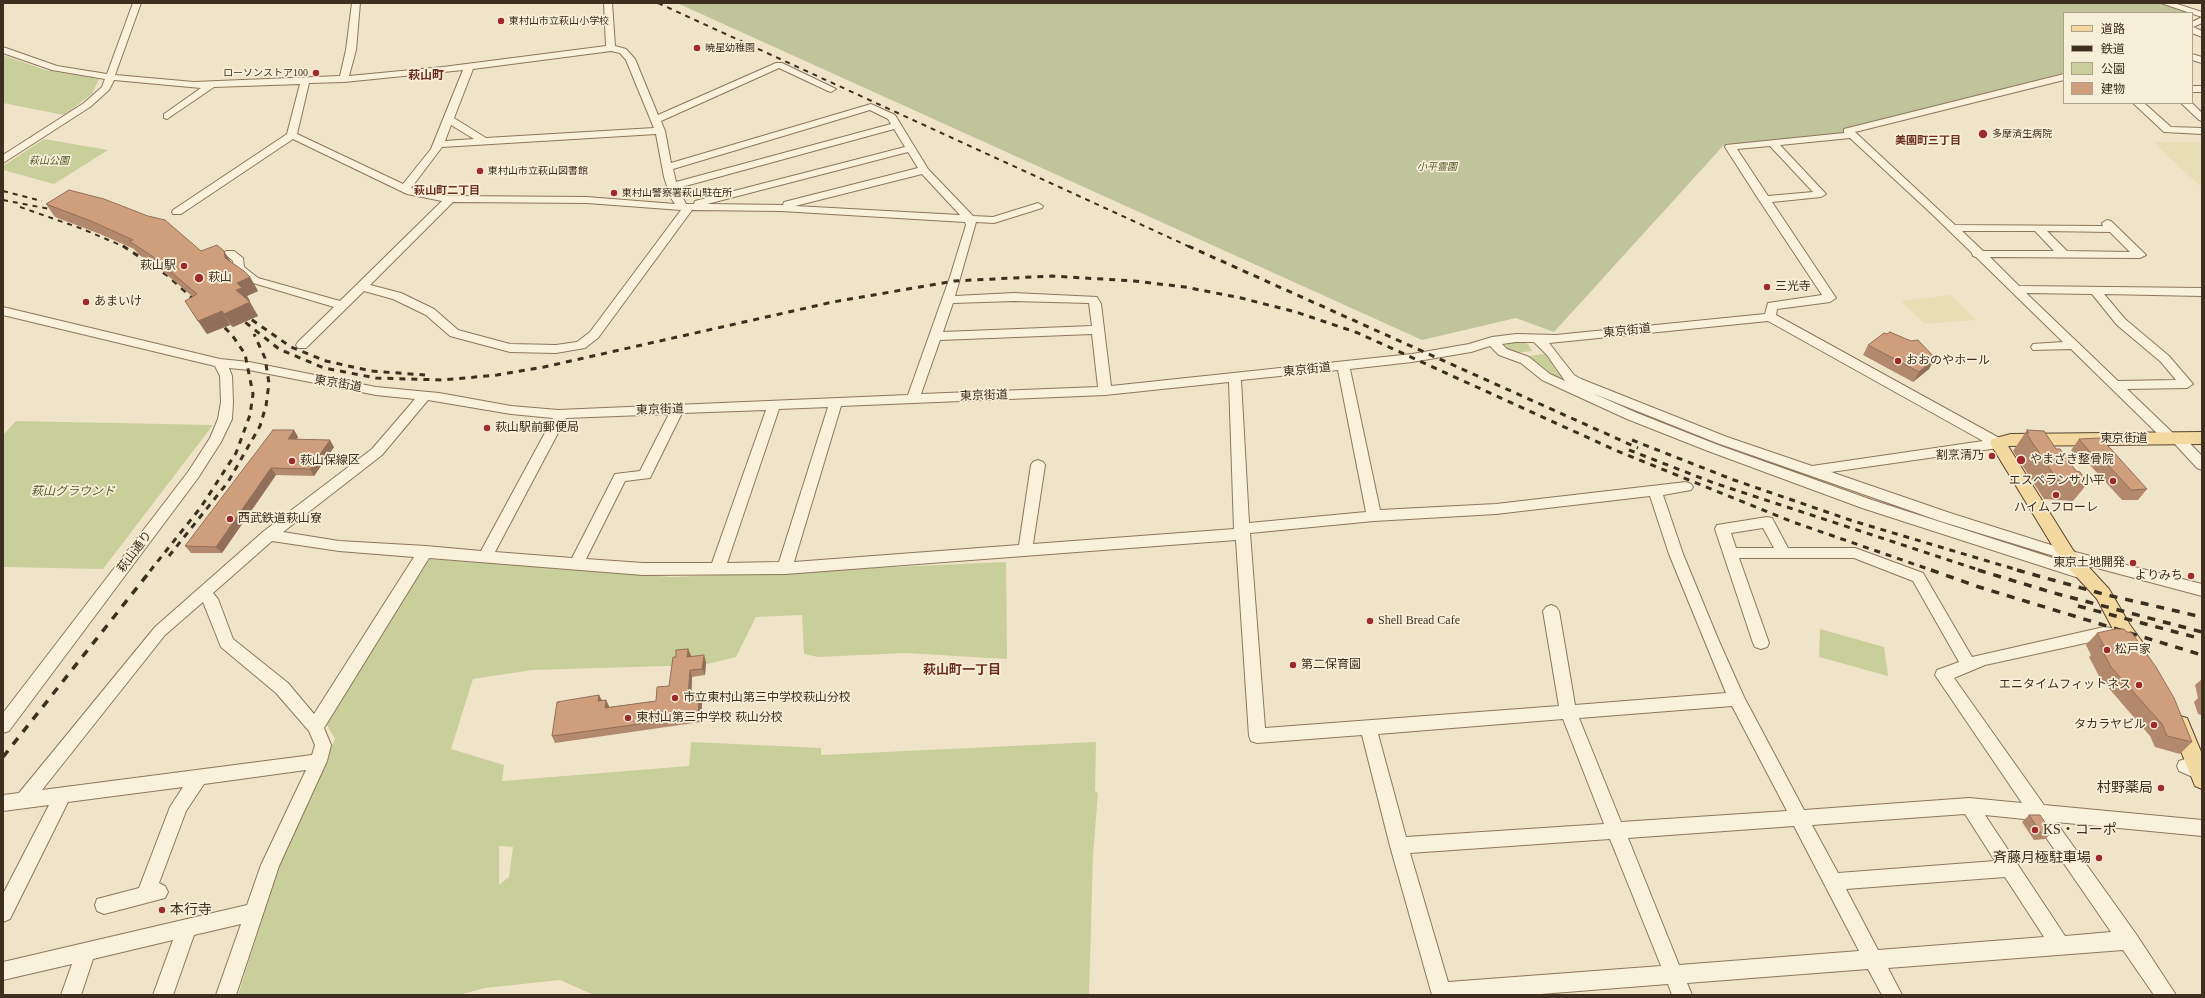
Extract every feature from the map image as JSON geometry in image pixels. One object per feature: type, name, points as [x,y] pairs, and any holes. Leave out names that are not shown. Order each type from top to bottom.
[{"type":"main road","name":"東京街道","points":[[1998,443],[2024,440],[2202,438]]},
{"type":"main road","points":[[1998,443],[2067,555],[2103,594],[2125,633],[2145,662]]},
{"type":"main road","points":[[2172,709],[2190,745],[2197,774]]},
{"type":"street","points":[[3,160],[87,106],[106,88],[138,3]]},
{"type":"street","points":[[344,79],[351,50],[356,3]]},
{"type":"street","points":[[608,3],[611,48]]},
{"type":"street","points":[[2165,3],[2193,12]]},
{"type":"street","points":[[2193,25],[2202,20]]},
{"type":"street","points":[[3,50],[55,68],[109,77],[181,85],[211,85],[344,79],[469,67],[611,48],[623,51],[630,59],[654,120],[660,131],[676,198],[686,207]]},
{"type":"street","points":[[654,120],[779,65],[831,89]]},
{"type":"street","points":[[404,189],[439,144],[469,67]]},
{"type":"street","points":[[2063,77],[1848,131],[1850,135],[1952,228],[1977,254],[2114,385],[2202,465]]},
{"type":"street","points":[[177,212],[292,135],[304,82]]},
{"type":"street","points":[[167,116],[211,85]]},
{"type":"street","points":[[2139,104],[2168,130],[2202,131]]},
{"type":"street","points":[[2187,104],[2202,118]]},
{"type":"street","points":[[668,167],[871,107],[892,117],[924,170],[942,191],[969,218],[971,225],[968,242],[913,399]]},
{"type":"street","points":[[448,119],[484,141]]},
{"type":"street","points":[[672,186],[898,125]]},
{"type":"street","points":[[439,144],[660,131]]},
{"type":"street","points":[[292,135],[404,189],[425,196],[450,199],[587,200],[662,207],[781,208],[994,220],[1038,206]]},
{"type":"street","points":[[1773,143],[1821,194],[1764,200],[1730,147],[1850,135]]},
{"type":"street","points":[[360,286],[397,296],[430,312],[454,333],[510,348],[556,350],[581,345],[594,335],[686,207],[912,148]]},
{"type":"street","points":[[781,208],[786,204],[924,170]]},
{"type":"street","points":[[302,345],[360,286],[450,199]]},
{"type":"street","name":"東京街道","points":[[3,311],[220,363],[249,366],[376,391],[425,396],[511,410],[562,414],[774,405],[835,404],[913,399],[1106,391],[1343,366],[1471,348],[1492,341],[1516,338],[1556,339],[1771,311],[1830,298],[1764,200]]},
{"type":"street","points":[[1952,228],[2110,226],[2140,255],[1977,254]]},
{"type":"street","points":[[2038,228],[2063,254]]},
{"type":"street","points":[[230,253],[240,260],[238,268],[254,280],[342,304]]},
{"type":"street","points":[[2015,289],[2202,292]]},
{"type":"street","points":[[2095,290],[2121,322],[2164,359],[2187,384],[2114,385]]},
{"type":"street","points":[[947,300],[1014,296],[1093,300],[1095,304],[1097,330],[1106,391]]},
{"type":"street","points":[[1771,311],[1998,443]]},
{"type":"street","points":[[935,336],[1097,330]]},
{"type":"street","points":[[1537,338],[1551,352],[1570,378],[1687,426],[1809,471],[1945,517],[2067,555],[2202,590]]},
{"type":"street","points":[[1492,341],[1503,352],[1524,360],[1546,377],[1576,392],[1647,422],[1781,474],[1954,533],[2082,573]]},
{"type":"street","points":[[2037,347],[2072,345]]},
{"type":"street","name":"萩山通り","points":[[3,726],[193,475],[216,439],[225,420],[227,402],[226,376],[220,363]]},
{"type":"street","points":[[1343,366],[1374,516]]},
{"type":"street","points":[[1235,378],[1242,531],[1257,736],[1737,699]]},
{"type":"street","points":[[24,800],[160,631],[269,535],[377,452],[425,396]]},
{"type":"street","points":[[785,568],[835,404]]},
{"type":"street","points":[[716,569],[774,405]]},
{"type":"street","points":[[576,564],[620,477],[645,475],[676,410]]},
{"type":"street","points":[[486,556],[562,414]]},
{"type":"street","points":[[1781,474],[1998,443]]},
{"type":"street","points":[[1025,551],[1038,465]]},
{"type":"street","points":[[269,535],[339,546],[426,551],[643,569],[785,568],[1025,551],[1242,531],[1374,516],[1496,509],[1686,487]]},
{"type":"street","points":[[1655,491],[1676,554],[1710,639],[1737,699],[1892,995]]},
{"type":"street","points":[[1761,643],[1722,529],[1767,522],[1784,553]]},
{"type":"street","points":[[315,726],[426,551]]},
{"type":"street","points":[[1731,553],[1855,553],[1918,577],[1968,664]]},
{"type":"street","points":[[203,593],[210,599],[227,643],[282,688],[315,726],[322,745],[319,761],[270,865],[226,995]]},
{"type":"street","points":[[1551,611],[1568,712],[1682,995]]},
{"type":"street","points":[[2125,633],[2104,633],[1968,664],[1943,675],[2040,812],[2166,995]]},
{"type":"street","points":[[1368,727],[1399,846],[1442,993],[2129,940]]},
{"type":"street","points":[[3,803],[319,761]]},
{"type":"street","points":[[104,905],[152,893],[179,807],[200,776]]},
{"type":"street","points":[[3,913],[63,795]]},
{"type":"street","points":[[1399,846],[1615,829],[1969,806],[2202,828]]},
{"type":"street","points":[[1969,806],[2060,946]]},
{"type":"street","points":[[1833,882],[2010,868]]},
{"type":"street","points":[[3,971],[254,912]]},
{"type":"street","points":[[163,995],[187,928]]},
{"type":"street","points":[[71,995],[86,952]]},
{"type":"shaded area","points":[[2153,142],[2202,142],[2202,188]]},
{"type":"shaded area","points":[[1951,295],[1976,320],[1925,324],[1901,301]]},
{"type":"green space","name":"小平霊園","points":[[677,3],[2158,3],[2186,12],[2063,12],[2063,73],[1844,130],[1846,135],[1723,146],[1554,332],[1516,318],[1422,340]]},
{"type":"green space","points":[[3,55],[45,70],[99,79],[92,94],[64,115],[3,103]]},
{"type":"green space","name":"萩山公園","points":[[44,139],[108,150],[54,184],[3,170],[3,166]]},
{"type":"green space","points":[[1519,341],[1528,344],[1532,351],[1516,353],[1508,351],[1506,343]]},
{"type":"green space","points":[[1546,355],[1562,379],[1557,378],[1529,356]]},
{"type":"green space","name":"萩山グラウンド","points":[[16,421],[213,425],[103,569],[3,567],[3,435]]},
{"type":"green space","points":[[430,559],[672,577],[1006,562],[1007,659],[905,653],[818,657],[804,654],[802,615],[756,617],[736,657],[703,665],[532,670],[473,679],[451,749],[504,765],[502,781],[689,766],[691,742],[821,748],[821,755],[1096,742],[1095,791],[1098,793],[1093,855],[1089,995],[594,995],[560,980],[485,988],[459,995],[238,995],[281,858],[335,739],[323,718]],"holes":[[[499,846],[513,847],[509,877],[499,885]]]},
{"type":"green space","points":[[1820,629],[1884,647],[1888,676],[1819,657]]},
{"type":"building","points":[[69,190],[104,199],[148,216],[165,220],[201,251],[217,245],[224,251],[225,258],[250,277],[237,283],[242,288],[236,290],[250,302],[224,314],[222,311],[198,321],[185,301],[197,294],[152,256],[129,241],[133,240],[91,221],[46,204]]},
{"type":"building","points":[[1890,332],[1911,341],[1918,340],[1935,358],[1919,372],[1868,345],[1884,333],[1887,334]]},
{"type":"building","points":[[273,430],[294,430],[288,439],[330,440],[310,469],[271,468],[216,547],[185,546]]},
{"type":"building","points":[[2027,430],[2044,431],[2056,449],[2060,449],[2076,471],[2080,472],[2088,483],[2058,481],[2026,433],[2029,433]]},
{"type":"building","points":[[2101,438],[2147,489],[2131,490],[2097,453],[2091,453],[2079,439]]},
{"type":"building","points":[[2115,629],[2124,629],[2127,632],[2132,633],[2156,667],[2174,698],[2192,742],[2167,736],[2162,724],[2111,667],[2100,646],[2104,646],[2097,633]]},
{"type":"building","name":"市立東村山第三中学校萩山分校","points":[[688,649],[687,657],[704,655],[702,669],[690,670],[688,696],[699,695],[698,716],[552,736],[557,702],[599,695],[598,701],[606,700],[605,708],[656,701],[657,687],[669,686],[673,657],[676,657],[676,650]]},
{"type":"building","points":[[2029,815],[2040,815],[2052,833],[2041,833]]},
{"type":"railway","points":[[658,3],[1190,247]]},
{"type":"railway","points":[[3,191],[42,201]]},
{"type":"railway","points":[[3,200],[60,211]]},
{"type":"railway","points":[[20,207],[80,228],[124,246]]},
{"type":"railway","points":[[124,246],[167,275],[199,304]]},
{"type":"railway","points":[[1188,246],[1638,448]]},
{"type":"railway","points":[[236,315],[279,349],[324,368],[376,378],[443,380],[497,375],[544,367],[833,302],[954,281],[1052,276],[1134,281],[1185,287],[1241,298],[1296,312],[1358,333],[1615,450],[1790,521],[1934,571]]},
{"type":"railway","points":[[242,313],[291,347],[326,361],[371,371],[425,375]]},
{"type":"railway","points":[[150,571],[201,507],[236,453],[250,415],[253,394],[245,354],[232,335],[217,320]]},
{"type":"railway","points":[[169,556],[228,482],[260,426],[266,406],[269,383],[265,358],[254,334]]},
{"type":"railway","points":[[1632,440],[1734,480],[1853,521],[2021,571]]},
{"type":"railway","points":[[1629,450],[1714,483],[1982,571]]},
{"type":"railway","points":[[3,757],[151,570]]},
{"type":"railway","points":[[1931,570],[1979,587],[2202,655]]},
{"type":"railway","points":[[1978,570],[2054,593],[2202,632]]},
{"type":"railway","points":[[2017,570],[2103,594],[2202,617]]},
{"type":"railway","points":[[2078,606],[2202,639]]},
{"type":"place","name":"東村山市立萩山小学校","points":[[501,21]]},
{"type":"place","name":"暁星幼稚園","points":[[697,48]]},
{"type":"place","name":"ローソンストア100","points":[[316,73]]},
{"type":"place","name":"多摩済生病院","points":[[1983,134]]},
{"type":"place","name":"東村山市立萩山図書館","points":[[480,171]]},
{"type":"place","name":"東村山警察署萩山駐在所","points":[[614,193]]},
{"type":"place","name":"萩山駅","points":[[184,266]]},
{"type":"place","name":"萩山","points":[[199,278]]},
{"type":"place","name":"三光寺","points":[[1767,287]]},
{"type":"place","name":"あまいけ","points":[[86,302]]},
{"type":"place","name":"おおのやホール","points":[[1898,361]]},
{"type":"place","name":"萩山駅前郵便局","points":[[487,428]]},
{"type":"place","name":"割烹清乃","points":[[1992,456]]},
{"type":"place","name":"やまざき整骨院","points":[[2021,460]]},
{"type":"place","name":"萩山保線区","points":[[292,461]]},
{"type":"place","name":"エスペランサ小平","points":[[2113,481]]},
{"type":"place","name":"ハイムフローレ","points":[[2056,495]]},
{"type":"place","name":"西武鉄道萩山寮","points":[[230,519]]},
{"type":"place","name":"東京土地開発","points":[[2133,563]]},
{"type":"place","name":"よりみち","points":[[2191,576]]},
{"type":"place","name":"Shell Bread Cafe","points":[[1370,621]]},
{"type":"place","name":"松戸家","points":[[2107,650]]},
{"type":"place","name":"第二保育園","points":[[1293,665]]},
{"type":"place","name":"エニタイムフィットネス","points":[[2139,685]]},
{"type":"place","name":"市立東村山第三中学校萩山分校","points":[[675,698]]},
{"type":"place","name":"東村山第三中学校 萩山分校","points":[[628,718]]},
{"type":"place","name":"タカラヤビル","points":[[2154,725]]},
{"type":"place","name":"村野薬局","points":[[2161,788]]},
{"type":"place","name":"KS・コーポ","points":[[2035,830]]},
{"type":"place","name":"斉藤月極駐車場","points":[[2099,858]]},
{"type":"place","name":"本行寺","points":[[162,910]]},
{"type":"district","name":"萩山町","points":[[426,76]]},
{"type":"district","name":"美園町三丁目","points":[[1928,141]]},
{"type":"district","name":"萩山町二丁目","points":[[447,191]]},
{"type":"district","name":"萩山町一丁目","points":[[962,671]]}]
